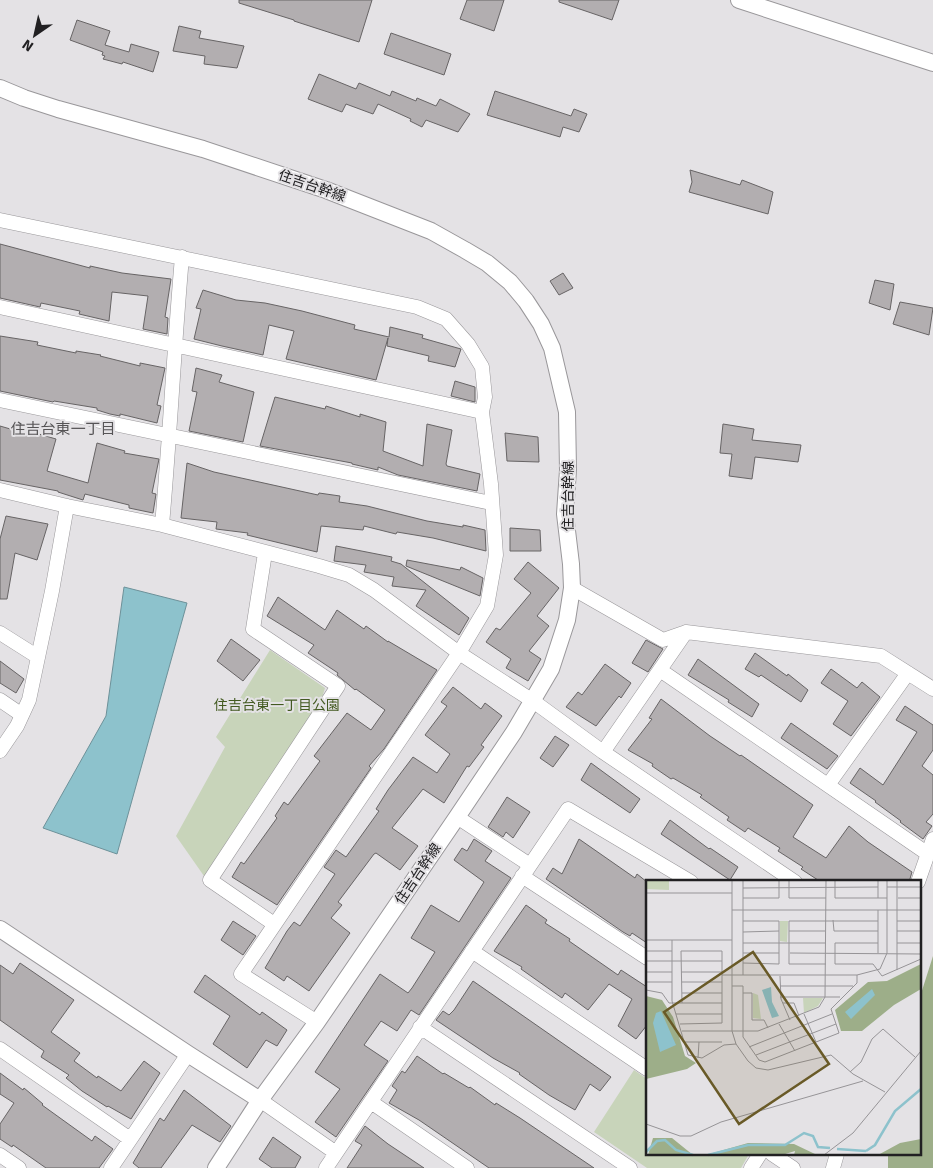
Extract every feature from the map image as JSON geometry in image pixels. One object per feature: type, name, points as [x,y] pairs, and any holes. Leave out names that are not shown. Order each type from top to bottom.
[{"type":"street","points":[[739,0],[933,63]]},
{"type":"street","name":"住吉台幹線","points":[[0,88],[58,109],[203,149],[379,210],[431,231],[487,263],[510,282],[526,301],[541,324],[552,348],[567,412],[568,470],[565,514],[572,588],[567,620],[551,669],[533,701],[457,817],[317,1022],[260,1100],[216,1168]]},
{"type":"street","points":[[0,220],[417,307],[446,319],[468,344],[482,367],[484,397],[482,412],[491,484],[496,555],[487,606],[459,652],[241,974],[317,1022]]},
{"type":"street","points":[[162,525],[170,435],[174,344],[182,257]]},
{"type":"street","points":[[0,307],[482,412]]},
{"type":"street","points":[[0,400],[491,503]]},
{"type":"street","points":[[0,490],[162,525],[349,575],[374,590],[459,652],[533,701],[603,752],[792,880]]},
{"type":"street","points":[[0,751],[17,726],[29,700],[67,506]]},
{"type":"street","points":[[265,553],[253,629],[338,686],[210,880],[274,924]]},
{"type":"street","points":[[572,588],[662,640],[686,632],[881,656],[933,689]]},
{"type":"street","points":[[603,752],[686,632]]},
{"type":"street","points":[[0,633],[38,657]]},
{"type":"street","points":[[660,670],[928,854]]},
{"type":"street","points":[[828,785],[908,673]]},
{"type":"street","points":[[0,700],[22,715]]},
{"type":"street","points":[[326,1168],[568,809],[688,880]]},
{"type":"street","points":[[457,817],[646,957]]},
{"type":"street","points":[[919,880],[933,839]]},
{"type":"street","points":[[0,929],[260,1100],[336,1153]]},
{"type":"street","points":[[472,950],[646,1068]]},
{"type":"street","points":[[420,1027],[630,1168]]},
{"type":"street","points":[[0,1049],[130,1139]]},
{"type":"street","points":[[111,1168],[188,1054]]},
{"type":"street","points":[[371,1102],[467,1168]]},
{"type":"street","points":[[0,1155],[19,1168]]},
{"type":"street","points":[[751,1168],[759,1156]]},
{"type":"street","points":[[775,1156],[793,1168]]},
{"type":"green space","name":"住吉台東一丁目公園","points":[[270,650],[325,688],[322,698],[204,876],[176,836],[225,747],[216,737]]},
{"type":"green space","points":[[933,956],[933,1168],[888,1168],[888,1156],[920,1156],[920,997]]},
{"type":"green space","points":[[634,1070],[646,1078],[646,1156],[748,1156],[741,1168],[647,1168],[594,1132]]},
{"type":"water","points":[[124,587],[187,603],[117,854],[43,828],[106,716]]},
{"type":"building","points":[[239,0],[372,0],[359,42],[239,3]]},
{"type":"building","points":[[467,0],[504,0],[494,31],[460,19]]},
{"type":"building","points":[[559,0],[619,0],[612,20],[559,2]]},
{"type":"building","points":[[77,20],[110,31],[105,45],[129,52],[131,44],[159,52],[153,72],[123,62],[122,64],[103,59],[105,56],[102,55],[103,52],[70,40]]},
{"type":"building","points":[[179,26],[201,31],[199,38],[244,46],[237,68],[204,64],[205,56],[173,51]]},
{"type":"building","points":[[391,33],[451,54],[444,75],[384,54]]},
{"type":"building","points":[[319,74],[356,89],[359,83],[390,96],[392,91],[416,101],[417,98],[436,106],[440,99],[470,114],[458,132],[426,120],[422,127],[410,121],[411,119],[378,104],[373,114],[346,104],[342,112],[308,99]]},
{"type":"building","points":[[495,91],[571,116],[574,109],[587,114],[579,132],[563,127],[560,137],[487,115]]},
{"type":"building","points":[[690,170],[740,185],[742,180],[773,192],[768,214],[689,192],[692,182]]},
{"type":"building","points":[[0,244],[90,268],[90,266],[122,273],[171,279],[165,317],[168,318],[167,334],[143,329],[148,296],[112,292],[109,321],[79,314],[80,311],[41,303],[40,307],[0,298]]},
{"type":"building","points":[[563,273],[573,288],[559,295],[550,281]]},
{"type":"building","points":[[875,280],[894,284],[890,310],[869,303]]},
{"type":"building","points":[[203,290],[236,300],[265,303],[302,311],[355,325],[354,329],[389,337],[390,327],[423,335],[422,338],[461,349],[455,367],[428,361],[429,356],[387,346],[388,338],[376,380],[286,359],[294,331],[269,325],[263,355],[222,346],[194,339],[201,309],[196,308]]},
{"type":"building","points":[[900,302],[933,308],[929,335],[893,324]]},
{"type":"building","points":[[0,336],[38,342],[37,345],[76,353],[76,351],[101,355],[140,366],[140,363],[165,368],[157,405],[161,406],[157,423],[120,414],[120,416],[110,414],[97,410],[97,408],[53,402],[0,391]]},
{"type":"building","points":[[196,368],[222,375],[219,382],[254,392],[243,442],[189,431],[197,392],[192,391]]},
{"type":"building","points":[[455,381],[475,387],[475,402],[451,396]]},
{"type":"building","points":[[275,397],[325,409],[326,406],[360,417],[360,414],[386,422],[383,451],[423,466],[427,424],[452,430],[446,464],[447,466],[480,474],[477,491],[398,475],[378,467],[378,470],[352,463],[260,446]]},
{"type":"building","points":[[723,424],[754,429],[752,440],[801,445],[798,462],[755,457],[752,479],[729,476],[732,454],[720,453]]},
{"type":"building","points":[[0,426],[31,435],[32,432],[56,439],[47,471],[88,483],[97,443],[125,451],[124,453],[159,459],[152,493],[156,494],[153,513],[129,508],[129,505],[85,494],[83,500],[58,491],[0,480]]},
{"type":"building","points":[[505,433],[538,437],[539,462],[507,461]]},
{"type":"building","points":[[187,463],[214,472],[318,495],[319,493],[340,496],[339,502],[367,506],[427,521],[463,527],[463,525],[485,530],[486,551],[433,538],[397,532],[396,534],[364,526],[363,530],[321,526],[317,552],[247,535],[248,533],[216,529],[217,522],[181,518]]},
{"type":"building","points":[[6,516],[48,524],[37,560],[15,553],[7,599],[0,599],[0,539]]},
{"type":"building","points":[[510,528],[540,530],[541,551],[510,551]]},
{"type":"building","points":[[336,546],[392,557],[391,561],[401,564],[469,618],[459,635],[416,606],[426,590],[392,586],[394,577],[364,572],[366,565],[334,561]]},
{"type":"building","points":[[407,560],[460,570],[461,567],[483,578],[480,596],[406,566]]},
{"type":"building","points":[[528,562],[559,588],[537,616],[549,626],[529,651],[541,659],[528,681],[506,668],[511,659],[486,642],[496,628],[500,630],[531,593],[514,579]]},
{"type":"building","points":[[278,597],[325,630],[337,610],[364,629],[366,626],[388,642],[437,670],[384,749],[369,766],[371,768],[277,905],[232,877],[241,862],[244,864],[277,818],[275,816],[284,802],[288,805],[320,761],[314,756],[347,713],[371,730],[385,710],[355,690],[337,675],[338,673],[308,653],[314,645],[267,616]]},
{"type":"building","points":[[231,639],[260,660],[243,681],[217,661]]},
{"type":"building","points":[[646,640],[663,649],[648,672],[632,663]]},
{"type":"building","points":[[755,653],[787,676],[788,674],[808,690],[801,702],[761,675],[759,677],[745,669]]},
{"type":"building","points":[[698,659],[759,704],[752,717],[728,702],[729,700],[688,675]]},
{"type":"building","points":[[0,661],[24,679],[16,693],[0,683]]},
{"type":"building","points":[[605,664],[631,683],[621,698],[619,696],[596,726],[566,707],[578,692],[582,695]]},
{"type":"building","points":[[831,669],[857,688],[862,682],[880,697],[851,736],[833,724],[848,701],[821,683]]},
{"type":"building","points":[[453,687],[481,709],[485,703],[502,716],[481,745],[484,747],[469,767],[467,766],[444,803],[423,789],[392,828],[418,846],[400,870],[376,853],[374,854],[338,902],[342,905],[331,918],[350,933],[309,991],[287,976],[284,981],[265,968],[287,931],[294,922],[300,926],[335,874],[324,867],[336,850],[346,857],[379,811],[376,809],[388,790],[413,757],[437,773],[450,754],[425,735],[447,706],[441,702]]},
{"type":"building","points":[[661,699],[710,736],[813,805],[793,837],[826,858],[849,826],[868,842],[912,872],[910,880],[818,880],[801,869],[803,867],[778,851],[780,848],[748,828],[745,832],[727,820],[729,817],[700,797],[702,795],[673,778],[671,779],[652,766],[653,764],[628,750],[652,719],[649,718]]},
{"type":"building","points":[[905,706],[933,725],[933,750],[922,766],[933,775],[933,814],[926,822],[932,826],[923,839],[876,801],[850,783],[860,768],[883,785],[917,732],[896,720]]},
{"type":"building","points":[[791,723],[838,756],[827,769],[781,738]]},
{"type":"building","points":[[555,736],[569,745],[553,767],[540,758]]},
{"type":"building","points":[[591,763],[640,799],[630,813],[581,780]]},
{"type":"building","points":[[507,797],[530,812],[513,838],[506,832],[503,837],[488,827]]},
{"type":"building","points":[[670,820],[709,849],[738,867],[730,880],[661,834]]},
{"type":"building","points":[[474,839],[492,851],[485,861],[511,878],[419,1015],[411,1010],[397,1031],[381,1021],[364,1045],[388,1061],[336,1137],[315,1122],[340,1089],[315,1072],[380,974],[408,993],[412,988],[435,952],[411,938],[431,905],[459,922],[484,882],[454,860],[462,848],[467,851]]},
{"type":"building","points":[[579,839],[635,878],[637,874],[646,881],[646,942],[632,933],[630,936],[623,932],[546,879],[553,868],[562,874]]},
{"type":"building","points":[[526,905],[547,920],[545,923],[618,975],[621,970],[646,986],[646,1026],[636,1039],[618,1026],[632,999],[609,984],[588,1010],[565,993],[562,998],[521,969],[522,967],[494,951]]},
{"type":"building","points":[[233,921],[256,936],[243,955],[221,940]]},
{"type":"building","points":[[20,963],[74,1000],[51,1032],[80,1053],[74,1061],[97,1078],[98,1076],[121,1091],[144,1061],[160,1073],[131,1119],[82,1091],[66,1078],[69,1075],[41,1057],[44,1051],[0,1020],[0,965],[13,974]]},
{"type":"building","points":[[205,975],[260,1015],[262,1012],[287,1030],[277,1046],[266,1040],[247,1068],[213,1044],[230,1016],[194,992]]},
{"type":"building","points":[[473,981],[611,1077],[600,1091],[590,1084],[575,1110],[549,1095],[520,1073],[493,1058],[436,1020],[443,1011],[449,1015],[454,1010]]},
{"type":"building","points":[[417,1056],[443,1074],[470,1087],[495,1105],[496,1103],[520,1118],[594,1168],[489,1168],[419,1120],[389,1103],[397,1090],[392,1086],[402,1071],[405,1073]]},
{"type":"building","points":[[0,1073],[23,1090],[24,1088],[42,1105],[92,1141],[95,1136],[113,1149],[99,1168],[46,1168],[13,1145],[12,1147],[0,1139],[0,1124],[14,1103],[0,1094]]},
{"type":"building","points":[[184,1090],[231,1126],[220,1142],[192,1125],[161,1168],[139,1168],[133,1163],[160,1118],[164,1121]]},
{"type":"building","points":[[365,1126],[424,1168],[347,1168],[362,1145],[355,1141]]},
{"type":"building","points":[[273,1137],[301,1157],[295,1168],[272,1168],[259,1159]]},
{"type":"district","name":"住吉台東一丁目","points":[[63,429]]}]
